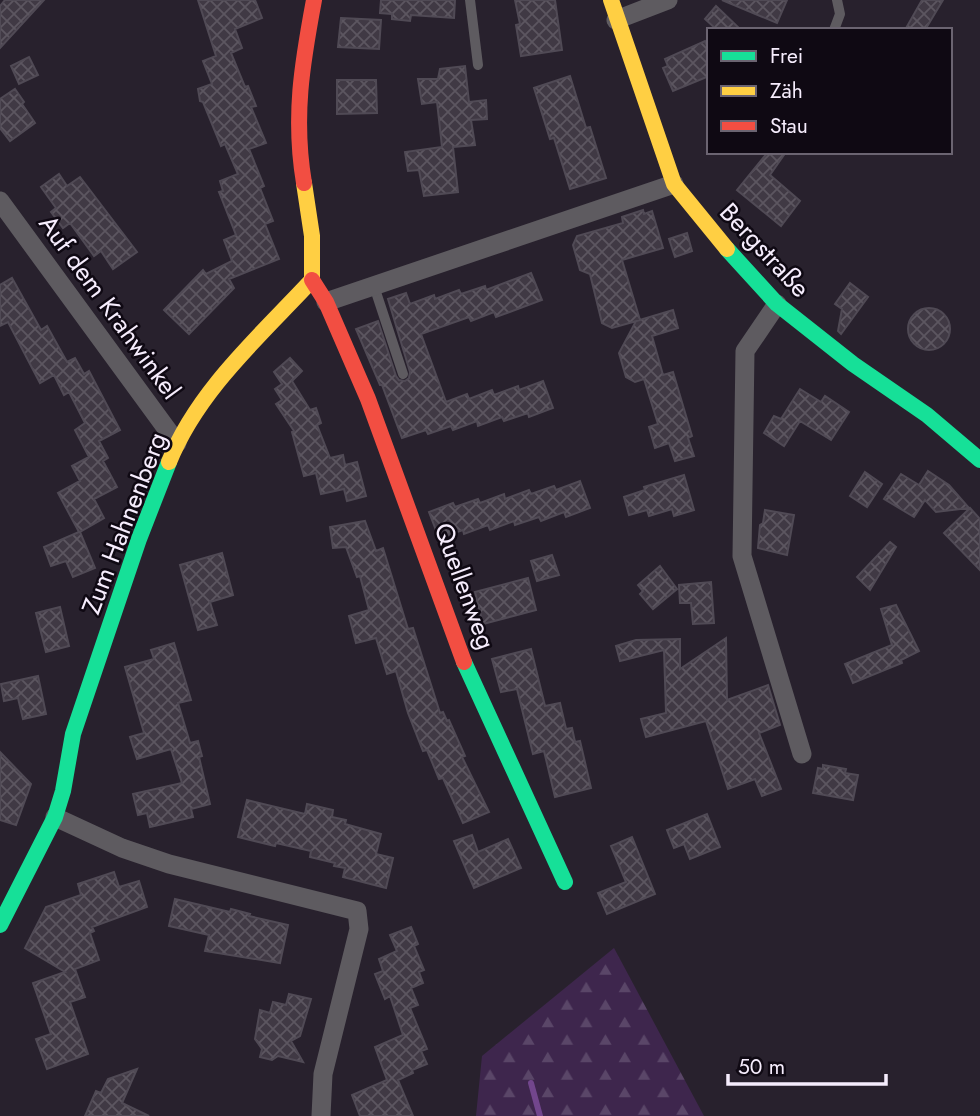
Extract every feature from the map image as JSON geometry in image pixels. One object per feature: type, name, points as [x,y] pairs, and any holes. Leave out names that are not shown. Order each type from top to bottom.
[{"type":"street","points":[[312,280],[312,236],[298,146],[301,68],[314,0]]},
{"type":"street","name":"Bergstraße","points":[[611,0],[674,184],[727,250],[777,304],[853,364],[926,415],[980,460]]},
{"type":"street","points":[[616,20],[668,0]]},
{"type":"street","points":[[326,302],[674,184]]},
{"type":"street","name":"Auf dem Krahwinkel","points":[[0,201],[177,443]]},
{"type":"street","name":"Quellenweg","points":[[312,280],[326,302],[378,426],[463,660],[565,882]]},
{"type":"street","name":"Zum Hahnenberg","points":[[2,915],[55,817],[63,791],[73,734],[139,539],[177,443],[215,384],[312,280]]},
{"type":"street","points":[[777,304],[746,351],[742,556],[802,754]]},
{"type":"street","points":[[55,817],[122,848],[169,864],[357,911],[359,929],[323,1074],[321,1116]]},
{"type":"lane","points":[[470,0],[478,65]]},
{"type":"lane","points":[[835,28],[840,14],[837,0]]},
{"type":"lane","points":[[374,286],[403,374]]},
{"type":"green space","points":[[614,948],[704,1116],[476,1116],[482,1056]]},
{"type":"building","points":[[5,0],[44,0],[0,48],[0,6]]},
{"type":"building","points":[[198,0],[255,0],[262,18],[235,29],[242,48],[231,53],[256,106],[251,107],[266,143],[249,149],[264,186],[260,188],[273,221],[265,224],[279,259],[229,279],[234,288],[189,334],[164,310],[203,270],[206,274],[232,261],[224,240],[236,235],[219,192],[223,191],[220,181],[238,174],[225,144],[221,146],[203,102],[200,101],[198,89],[212,84],[203,61],[216,56]]},
{"type":"building","points":[[381,0],[455,0],[454,18],[411,15],[410,21],[392,19],[392,14],[380,13]]},
{"type":"building","points":[[515,0],[555,0],[562,50],[521,56],[516,25],[520,24]]},
{"type":"building","points":[[722,0],[787,0],[777,23]]},
{"type":"building","points":[[922,0],[943,0],[926,28],[906,28]]},
{"type":"building","points":[[716,6],[739,28],[715,28],[705,19]]},
{"type":"building","points":[[341,18],[381,20],[379,49],[338,47]]},
{"type":"building","points":[[705,41],[707,77],[673,91],[663,68],[668,66],[665,59]]},
{"type":"building","points":[[29,57],[38,75],[19,84],[11,66]]},
{"type":"building","points":[[465,66],[469,102],[486,100],[487,119],[471,120],[475,145],[453,147],[458,192],[424,196],[419,170],[408,171],[405,152],[442,147],[437,102],[422,104],[418,79],[438,79],[440,69]]},
{"type":"building","points":[[570,76],[586,128],[590,127],[606,178],[570,189],[534,88]]},
{"type":"building","points":[[337,80],[376,80],[377,113],[337,114]]},
{"type":"building","points":[[15,89],[35,123],[10,141],[0,128],[0,99]]},
{"type":"building","points":[[766,154],[785,154],[770,175],[800,201],[781,226],[737,190]]},
{"type":"building","points":[[59,174],[67,186],[80,177],[137,252],[113,269],[101,251],[94,256],[70,223],[63,228],[51,212],[56,208],[41,187]]},
{"type":"building","points":[[643,210],[644,214],[652,211],[663,248],[622,260],[640,320],[612,328],[602,323],[590,274],[580,270],[573,245],[577,236],[623,223],[622,217]]},
{"type":"building","points":[[687,233],[692,251],[675,257],[669,239]]},
{"type":"building","points":[[531,273],[542,300],[496,317],[494,312],[471,321],[469,317],[421,334],[446,402],[467,394],[469,399],[492,390],[494,395],[518,386],[519,390],[543,381],[553,408],[529,417],[528,413],[504,421],[502,417],[478,426],[477,421],[453,430],[451,426],[428,434],[426,430],[402,438],[382,385],[356,329],[378,321],[396,376],[405,381],[410,372],[388,299],[406,293],[410,304],[459,290],[461,294],[485,286],[486,290]]},
{"type":"building","points":[[12,278],[41,330],[47,326],[67,362],[75,358],[84,374],[89,371],[120,430],[99,441],[108,458],[103,461],[117,487],[94,499],[104,518],[80,532],[95,568],[73,577],[66,561],[51,566],[44,547],[79,532],[58,493],[80,481],[72,466],[89,457],[75,430],[85,423],[69,392],[64,395],[54,375],[40,383],[8,322],[0,326],[0,285]]},
{"type":"building","points":[[850,283],[868,297],[841,334],[838,331],[842,309],[835,304]]},
{"type":"building","points":[[929,308],[944,314],[950,329],[944,344],[929,350],[914,344],[908,329],[914,314]]},
{"type":"building","points":[[673,310],[678,328],[652,336],[663,375],[673,372],[692,436],[688,438],[694,456],[675,461],[669,443],[655,448],[649,427],[658,424],[644,379],[635,382],[626,377],[619,353],[636,321]]},
{"type":"building","points":[[290,358],[302,371],[292,381],[310,410],[316,408],[321,423],[317,425],[330,458],[343,455],[345,465],[357,462],[366,496],[347,501],[344,489],[321,494],[316,473],[304,476],[292,432],[294,431],[276,404],[282,400],[275,389],[282,384],[274,372]]},
{"type":"building","points":[[800,389],[821,402],[825,396],[849,412],[831,440],[800,421],[784,446],[764,433],[774,416],[781,419]]},
{"type":"building","points":[[928,471],[949,485],[969,508],[936,512],[925,500],[914,517],[884,499],[901,474],[919,485]]},
{"type":"building","points":[[865,472],[882,484],[867,507],[850,496]]},
{"type":"building","points":[[684,475],[694,510],[674,516],[672,509],[649,516],[647,510],[629,515],[624,497],[645,490],[644,487]]},
{"type":"building","points":[[580,481],[590,508],[566,517],[564,512],[541,521],[539,517],[515,525],[514,521],[490,530],[488,525],[464,534],[463,530],[439,538],[429,512],[453,503],[455,507],[478,499],[480,503],[504,494],[505,499],[529,490],[531,494],[554,486],[556,490]]},
{"type":"building","points":[[970,508],[980,519],[980,570],[944,533]]},
{"type":"building","points":[[765,510],[794,515],[787,555],[758,548],[760,525],[763,523]]},
{"type":"building","points":[[365,521],[376,551],[383,548],[408,629],[413,628],[440,713],[443,712],[447,721],[449,720],[465,756],[462,757],[489,812],[463,823],[443,778],[439,779],[427,750],[423,751],[396,671],[387,674],[376,638],[356,643],[349,616],[369,610],[360,576],[357,577],[346,547],[333,548],[330,527]]},
{"type":"building","points":[[890,542],[896,547],[870,590],[857,577]]},
{"type":"building","points":[[222,553],[233,595],[210,602],[217,625],[198,630],[180,565]]},
{"type":"building","points":[[552,555],[559,575],[537,581],[531,561]]},
{"type":"building","points":[[660,566],[677,589],[653,609],[640,594],[643,591],[638,585]]},
{"type":"building","points":[[528,578],[536,610],[483,624],[475,592]]},
{"type":"building","points":[[711,582],[714,623],[693,624],[691,603],[680,603],[679,585]]},
{"type":"building","points":[[896,605],[919,651],[901,660],[902,663],[853,683],[845,664],[892,645],[881,609]]},
{"type":"building","points":[[60,607],[69,646],[46,652],[36,613]]},
{"type":"building","points":[[726,638],[727,700],[768,685],[780,725],[759,733],[781,789],[762,796],[755,779],[728,789],[706,721],[646,737],[641,719],[666,713],[664,650],[620,661],[616,646],[636,640],[680,639],[680,669]]},
{"type":"building","points":[[174,643],[191,700],[178,703],[190,743],[198,741],[210,804],[191,809],[193,817],[150,827],[147,813],[138,815],[133,794],[182,783],[171,749],[137,759],[130,737],[144,733],[125,667],[154,659],[151,650]]},
{"type":"building","points":[[531,649],[545,706],[560,703],[566,729],[572,728],[575,742],[580,741],[591,788],[555,797],[544,751],[533,754],[517,689],[501,692],[492,659]]},
{"type":"building","points":[[38,676],[46,714],[23,719],[18,698],[4,701],[1,684]]},
{"type":"building","points":[[0,752],[31,784],[16,825],[0,820]]},
{"type":"building","points":[[823,765],[846,769],[845,773],[858,775],[853,800],[813,793],[818,768],[823,769]]},
{"type":"building","points":[[247,800],[305,814],[307,804],[333,810],[332,817],[346,820],[345,824],[381,834],[376,854],[393,858],[386,888],[343,877],[345,868],[310,857],[311,851],[238,837]]},
{"type":"building","points":[[707,814],[720,847],[690,859],[684,844],[674,848],[667,830]]},
{"type":"building","points":[[472,835],[478,852],[508,839],[521,868],[474,888],[454,841]]},
{"type":"building","points":[[632,837],[655,894],[607,914],[598,893],[626,882],[611,846]]},
{"type":"building","points":[[114,872],[119,887],[139,881],[147,907],[92,927],[94,931],[90,933],[99,960],[75,969],[85,997],[70,1002],[88,1054],[47,1069],[36,1039],[51,1034],[33,983],[65,972],[25,948],[46,907],[81,895],[78,884]]},
{"type":"building","points":[[175,899],[230,912],[231,909],[288,925],[280,963],[205,951],[209,935],[169,926]]},
{"type":"building","points":[[411,927],[418,944],[414,946],[424,970],[419,972],[423,983],[411,988],[418,1005],[410,1008],[427,1049],[421,1051],[427,1064],[398,1080],[413,1116],[360,1116],[352,1095],[387,1080],[375,1047],[403,1035],[390,996],[385,999],[375,974],[383,971],[379,959],[397,951],[390,935]]},
{"type":"building","points":[[289,994],[311,999],[300,1036],[291,1041],[303,1062],[278,1056],[272,1060],[260,1057],[262,1049],[255,1039],[260,1010],[270,1013],[273,1002],[286,1005]]},
{"type":"building","points":[[137,1069],[122,1103],[149,1116],[85,1116],[96,1091],[101,1093],[108,1079]]},
{"type":"waterway","points":[[531,1083],[540,1116]]},
{"type":"traffic: fast","points":[[727,249],[777,304],[853,364],[927,415],[980,460]]},
{"type":"traffic: fast","points":[[0,925],[55,817],[63,791],[73,734],[139,539],[169,462]]},
{"type":"traffic: fast","points":[[464,662],[565,882]]},
{"type":"traffic: slow","points":[[611,0],[674,184],[727,249]]},
{"type":"traffic: slow","points":[[169,462],[181,436],[213,388],[312,280],[312,236],[304,183]]},
{"type":"traffic: jam","points":[[304,183],[299,136],[300,91],[314,0]]},
{"type":"traffic: jam","points":[[312,280],[326,302],[368,399],[464,662]]}]
